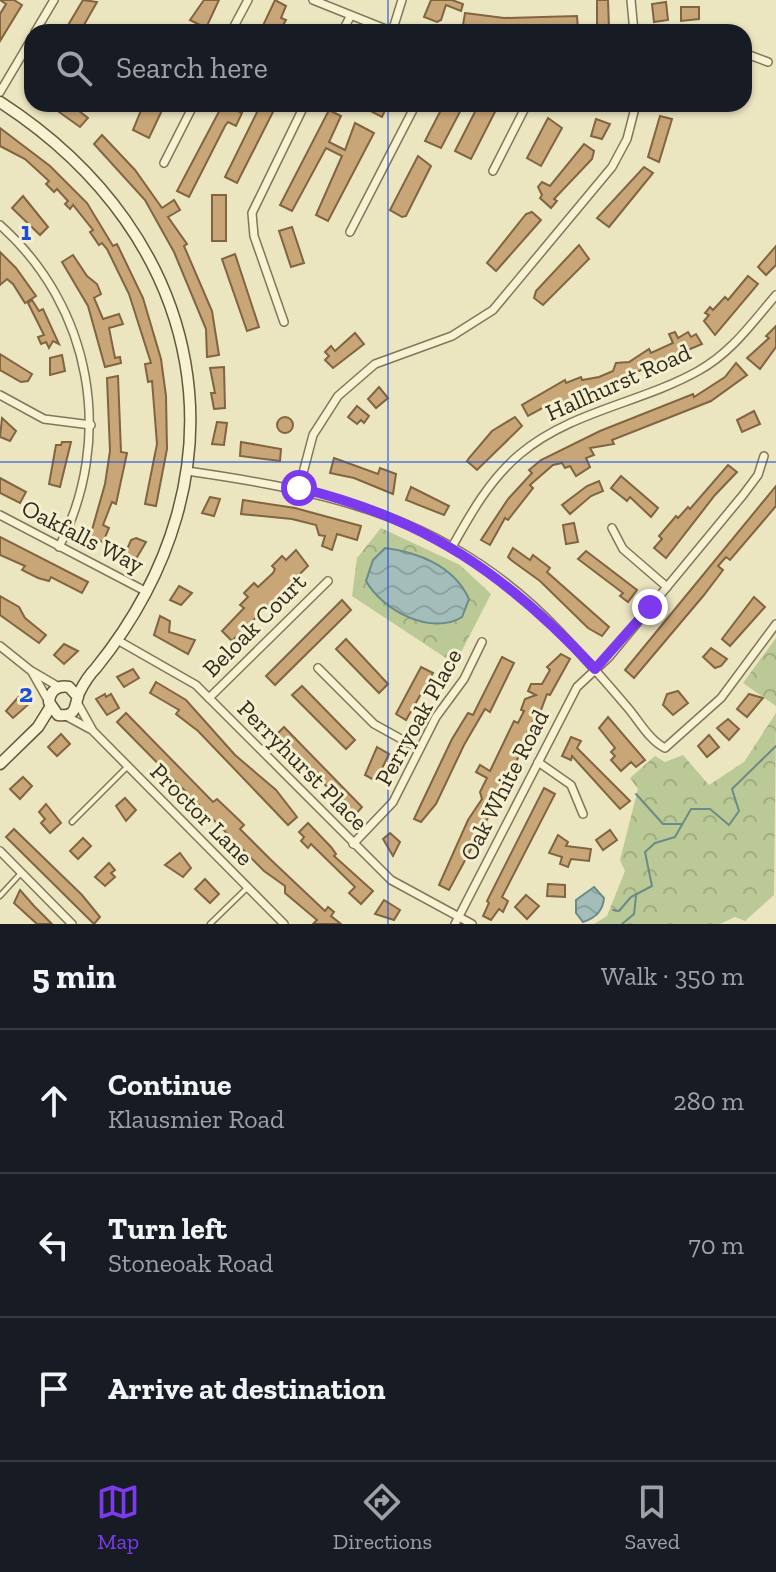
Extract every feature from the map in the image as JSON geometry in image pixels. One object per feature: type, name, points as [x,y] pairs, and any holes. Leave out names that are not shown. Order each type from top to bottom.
[{"type":"street","points":[[40,24],[54,0]]},
{"type":"street","points":[[235,24],[248,0]]},
{"type":"street","points":[[313,0],[370,24]]},
{"type":"street","points":[[394,24],[402,0]]},
{"type":"street","points":[[631,0],[633,24]]},
{"type":"street","points":[[346,24],[350,17]]},
{"type":"street","points":[[0,92],[24,52]]},
{"type":"street","points":[[752,56],[768,62]]},
{"type":"street","points":[[0,102],[86,169],[143,245],[168,299],[184,359],[190,421],[187,471],[172,536],[148,592],[119,641],[94,670],[74,711],[55,710],[0,764]]},
{"type":"street","points":[[164,163],[190,112]]},
{"type":"street","points":[[284,322],[254,236],[252,213],[301,112]]},
{"type":"street","points":[[350,232],[412,112]]},
{"type":"street","points":[[493,171],[523,112]]},
{"type":"street","points":[[299,488],[313,435],[338,396],[375,364],[452,336],[493,310],[612,167],[627,139],[634,112]]},
{"type":"street","points":[[0,225],[35,261],[61,303],[83,360],[91,425],[82,490],[59,547]]},
{"type":"street","name":"Hallhurst Road","points":[[452,547],[488,488],[527,448],[560,428],[707,366],[731,347],[776,295]]},
{"type":"street","points":[[0,395],[44,419],[91,425]]},
{"type":"street","name":"Oak White Road","points":[[457,920],[577,687],[667,587],[753,483],[764,456]]},
{"type":"street","points":[[187,471],[299,488],[374,510],[452,547],[518,592],[595,669],[665,748],[721,698],[776,624]]},
{"type":"street","name":"Oakfalls Way","points":[[0,515],[148,592]]},
{"type":"street","points":[[612,528],[623,549],[667,587]]},
{"type":"street","name":"Beloak Court","points":[[209,698],[328,581]]},
{"type":"street","name":"Perryhurst Place","points":[[119,641],[188,679],[353,844],[403,888],[457,920],[472,924]]},
{"type":"street","name":"Perryoak Place","points":[[353,844],[393,802],[419,749],[482,642]]},
{"type":"street","points":[[0,646],[30,670],[64,687],[78,700]]},
{"type":"street","points":[[318,668],[374,724],[419,749]]},
{"type":"street","points":[[30,670],[55,710]]},
{"type":"street","points":[[55,710],[53,691],[94,670]]},
{"type":"street","name":"Proctor Lane","points":[[78,700],[93,731],[284,924]]},
{"type":"street","name":"Proctor Lane","points":[[55,710],[93,731]]},
{"type":"street","points":[[538,762],[571,785],[583,814]]},
{"type":"street","points":[[0,851],[72,924]]},
{"type":"lane","points":[[72,822],[127,767]]},
{"type":"lane","points":[[0,896],[21,873]]},
{"type":"lane","points":[[210,924],[247,888]]},
{"type":"green space","points":[[381,528],[460,565],[491,594],[455,664],[352,596],[357,558]]},
{"type":"green space","points":[[776,638],[776,706],[743,683]]},
{"type":"green space","points":[[776,713],[774,895],[745,921],[735,917],[720,924],[594,924],[607,916],[625,871],[620,860],[638,789],[630,778],[655,756],[665,762],[683,755],[709,785],[744,762]]},
{"type":"water","points":[[385,548],[422,557],[445,569],[469,599],[462,617],[437,624],[423,622],[396,611],[384,602],[366,581],[373,560]]},
{"type":"water","points":[[594,887],[604,898],[602,907],[595,916],[583,922],[576,913],[576,900]]},
{"type":"building","points":[[0,0],[14,0],[22,5],[0,41],[0,14],[6,4]]},
{"type":"building","points":[[83,0],[97,2],[85,24],[69,24]]},
{"type":"building","points":[[204,0],[219,0],[208,24],[190,20]]},
{"type":"building","points":[[275,0],[286,6],[281,18],[286,20],[284,24],[264,24]]},
{"type":"building","points":[[431,0],[452,0],[463,4],[461,11],[446,5],[441,20],[437,22],[424,17]]},
{"type":"building","points":[[597,0],[608,0],[609,24],[597,24]]},
{"type":"building","points":[[666,2],[668,20],[654,22],[652,4]]},
{"type":"building","points":[[681,7],[699,7],[699,19],[681,21]]},
{"type":"building","points":[[465,13],[504,18],[577,16],[578,24],[463,24]]},
{"type":"building","points":[[59,112],[80,112],[88,118],[80,127]]},
{"type":"building","points":[[140,112],[161,112],[149,138],[133,130]]},
{"type":"building","points":[[219,112],[242,113],[236,126],[228,122],[225,126],[189,197],[177,191]]},
{"type":"building","points":[[257,112],[273,112],[237,183],[225,177]]},
{"type":"building","points":[[328,112],[341,116],[329,142],[345,150],[355,123],[374,133],[328,221],[316,215],[342,156],[326,148],[292,211],[280,205]]},
{"type":"building","points":[[440,112],[460,112],[441,148],[425,141]]},
{"type":"building","points":[[475,112],[495,112],[471,159],[455,151]]},
{"type":"building","points":[[660,116],[672,119],[659,162],[648,157]]},
{"type":"building","points":[[548,118],[562,128],[541,166],[527,158]]},
{"type":"building","points":[[596,119],[610,124],[602,139],[591,136]]},
{"type":"building","points":[[0,128],[50,166],[87,203],[113,246],[117,244],[143,298],[161,359],[166,396],[167,449],[156,506],[145,504],[157,444],[152,381],[148,382],[145,364],[151,363],[129,294],[107,249],[102,243],[99,245],[90,232],[93,230],[73,205],[70,209],[65,204],[68,201],[57,189],[54,192],[46,184],[49,181],[25,159],[0,146]]},
{"type":"building","points":[[102,135],[135,170],[162,208],[174,200],[180,210],[168,217],[187,244],[184,246],[212,311],[219,355],[207,357],[206,329],[174,252],[145,200],[94,144]]},
{"type":"building","points":[[584,144],[594,151],[592,159],[554,199],[557,201],[551,208],[540,198],[542,195],[538,187],[542,182],[550,186]]},
{"type":"building","points":[[418,156],[431,166],[406,216],[402,217],[390,210]]},
{"type":"building","points":[[644,167],[653,173],[609,227],[597,218]]},
{"type":"building","points":[[212,195],[226,195],[226,241],[212,241]]},
{"type":"building","points":[[23,196],[48,227],[40,235],[12,208]]},
{"type":"building","points":[[532,212],[541,220],[496,271],[487,263],[526,214]]},
{"type":"building","points":[[292,227],[304,263],[291,267],[279,231]]},
{"type":"building","points":[[579,245],[589,259],[543,305],[534,298],[536,291]]},
{"type":"building","points":[[776,246],[776,265],[766,275],[758,267]]},
{"type":"building","points":[[0,252],[36,296],[25,303],[7,279],[0,285]]},
{"type":"building","points":[[235,254],[259,327],[247,331],[222,259]]},
{"type":"building","points":[[73,255],[87,276],[97,284],[101,294],[94,298],[103,319],[119,314],[123,324],[109,328],[115,358],[120,357],[121,363],[105,367],[88,306],[62,262]]},
{"type":"building","points":[[748,276],[758,284],[715,335],[704,321],[709,315],[705,313],[710,307],[713,310],[725,297],[728,300]]},
{"type":"building","points":[[32,300],[39,311],[43,309],[59,344],[53,341],[49,348],[46,342],[41,344],[38,337],[44,335],[28,303]]},
{"type":"building","points":[[776,326],[776,347],[760,369],[747,358],[769,338],[766,336]]},
{"type":"building","points":[[675,332],[678,338],[688,332],[691,337],[696,334],[702,344],[555,407],[548,405],[528,416],[522,405],[565,380],[566,383],[581,377],[582,380],[599,377],[613,371],[616,363],[629,362],[649,349],[651,353],[673,343],[669,334]]},
{"type":"building","points":[[355,333],[364,344],[333,368],[325,360],[329,356],[325,352],[331,346],[335,351]]},
{"type":"building","points":[[0,354],[32,374],[28,381],[21,382],[0,370]]},
{"type":"building","points":[[62,355],[65,371],[50,375],[50,358]]},
{"type":"building","points":[[736,363],[747,375],[711,401],[612,440],[614,444],[590,448],[594,455],[586,458],[590,467],[576,476],[570,466],[565,468],[562,463],[553,465],[530,485],[533,488],[508,520],[505,518],[490,545],[481,540],[508,499],[532,473],[529,470],[541,460],[600,431],[693,394],[694,397],[725,377]]},
{"type":"building","points":[[224,367],[225,408],[214,409],[211,393],[215,393],[210,368]]},
{"type":"building","points":[[118,376],[121,452],[127,453],[116,504],[112,502],[103,525],[109,528],[103,542],[90,537],[105,484],[110,451],[107,378]]},
{"type":"building","points":[[379,387],[388,398],[376,408],[368,399]]},
{"type":"building","points":[[357,406],[369,416],[364,423],[361,420],[357,424],[348,417]]},
{"type":"building","points":[[754,411],[760,424],[742,432],[737,420]]},
{"type":"building","points":[[282,417],[288,417],[293,425],[291,431],[282,433],[277,428],[277,422]]},
{"type":"building","points":[[515,417],[522,426],[477,470],[467,461],[469,458],[492,431]]},
{"type":"building","points":[[2,418],[16,431],[10,441],[0,437]]},
{"type":"building","points":[[217,422],[227,423],[224,445],[212,444]]},
{"type":"building","points":[[71,442],[60,487],[49,484],[56,445]]},
{"type":"building","points":[[241,442],[281,449],[280,461],[240,456]]},
{"type":"building","points":[[334,458],[378,474],[380,468],[396,474],[393,494],[354,478],[330,473]]},
{"type":"building","points":[[728,465],[737,472],[666,558],[654,548],[662,539],[659,536],[676,516],[678,518],[688,507],[690,509]]},
{"type":"building","points":[[621,476],[658,508],[651,517],[630,497],[627,501],[611,488]]},
{"type":"building","points":[[0,478],[26,492],[20,503],[0,493]]},
{"type":"building","points":[[599,481],[603,491],[591,496],[570,514],[562,505],[587,486]]},
{"type":"building","points":[[776,486],[776,506],[730,560],[726,557],[718,566],[723,570],[634,678],[625,670]]},
{"type":"building","points":[[411,487],[449,506],[444,515],[406,500]]},
{"type":"building","points":[[210,497],[220,499],[214,516],[202,513]]},
{"type":"building","points":[[243,500],[295,508],[361,526],[357,540],[337,534],[332,550],[322,546],[325,536],[319,535],[316,525],[292,519],[241,514]]},
{"type":"building","points":[[574,523],[578,542],[566,544],[563,525]]},
{"type":"building","points":[[0,537],[88,582],[82,593],[51,577],[49,581],[38,578],[22,570],[25,566],[0,555]]},
{"type":"building","points":[[136,538],[146,542],[136,559],[125,554],[131,540]]},
{"type":"building","points":[[513,548],[530,560],[533,555],[550,568],[547,572],[609,627],[602,636],[588,628],[540,581],[511,560],[508,557]]},
{"type":"building","points":[[296,550],[308,566],[232,641],[222,631],[244,608],[240,605],[248,597],[244,593],[254,583],[258,587],[273,573],[275,569],[272,566],[282,556],[286,560]]},
{"type":"building","points":[[586,551],[637,590],[628,602],[620,596],[623,593],[578,559]]},
{"type":"building","points":[[179,586],[192,593],[181,605],[170,600]]},
{"type":"building","points":[[0,596],[19,607],[25,618],[46,635],[39,643],[0,615]]},
{"type":"building","points":[[754,597],[765,607],[730,646],[722,639]]},
{"type":"building","points":[[342,600],[351,610],[275,685],[266,676]]},
{"type":"building","points":[[160,616],[170,621],[169,632],[195,640],[188,654],[154,635]]},
{"type":"building","points":[[346,639],[388,684],[379,693],[336,649]]},
{"type":"building","points":[[64,644],[78,651],[64,664],[54,655]]},
{"type":"building","points":[[711,648],[727,659],[721,666],[715,668],[703,657]]},
{"type":"building","points":[[561,654],[570,659],[550,695],[547,694],[537,721],[534,719],[528,730],[525,744],[509,776],[506,775],[490,814],[449,890],[439,885],[468,820],[482,799],[480,792],[487,778],[476,772],[480,765],[490,771],[514,721],[518,723],[524,711],[521,710],[525,699],[536,695],[528,691],[531,684],[542,684],[550,670],[547,667]]},
{"type":"building","points":[[502,657],[514,663],[490,712],[485,709],[436,804],[421,822],[414,819],[452,739],[468,713],[473,715]]},
{"type":"building","points":[[421,667],[433,673],[406,720],[396,714]]},
{"type":"building","points":[[133,669],[139,678],[124,687],[117,677]]},
{"type":"building","points":[[156,682],[186,700],[235,755],[276,790],[297,817],[288,825],[198,731],[176,714],[179,710],[150,693]]},
{"type":"building","points":[[302,686],[355,740],[346,749],[292,695]]},
{"type":"building","points":[[678,691],[688,703],[673,715],[663,705],[667,694]]},
{"type":"building","points":[[22,693],[31,702],[13,718],[6,711]]},
{"type":"building","points":[[105,694],[106,697],[111,694],[119,708],[107,715],[96,699]]},
{"type":"building","points":[[749,694],[763,698],[747,717],[737,709]]},
{"type":"building","points":[[126,713],[213,802],[217,799],[244,825],[240,829],[270,859],[325,911],[328,907],[334,912],[331,916],[341,924],[313,924],[317,920],[285,893],[285,886],[264,871],[117,722]]},
{"type":"building","points":[[608,717],[645,760],[636,767],[631,762],[621,771],[611,760],[615,756],[611,752],[615,748],[599,728]]},
{"type":"building","points":[[728,719],[739,729],[729,740],[717,728]]},
{"type":"building","points":[[284,727],[362,807],[355,815],[276,735]]},
{"type":"building","points":[[61,734],[70,744],[57,756],[48,747]]},
{"type":"building","points":[[709,735],[719,747],[707,757],[698,746]]},
{"type":"building","points":[[571,737],[581,741],[577,748],[630,801],[620,809],[572,756],[571,760],[562,756]]},
{"type":"building","points":[[377,747],[389,754],[376,781],[365,775]]},
{"type":"building","points":[[23,777],[32,786],[20,799],[10,789]]},
{"type":"building","points":[[544,788],[555,794],[502,897],[508,901],[503,912],[499,909],[491,920],[483,916],[489,903],[487,901]]},
{"type":"building","points":[[125,798],[136,810],[126,821],[116,806]]},
{"type":"building","points":[[46,804],[61,823],[50,833],[41,823],[45,819],[39,812]]},
{"type":"building","points":[[308,823],[331,847],[336,854],[334,856],[373,891],[361,904],[349,893],[355,887],[311,844],[308,848],[301,841],[304,837],[299,832]]},
{"type":"building","points":[[14,829],[82,895],[100,917],[94,924],[6,837]]},
{"type":"building","points":[[610,830],[617,840],[603,850],[596,840]]},
{"type":"building","points":[[390,833],[400,842],[393,856],[383,839]]},
{"type":"building","points":[[558,835],[568,842],[566,846],[591,849],[589,861],[571,859],[568,867],[560,864],[562,857],[549,853]]},
{"type":"building","points":[[83,838],[91,846],[78,859],[70,851]]},
{"type":"building","points":[[180,853],[191,868],[183,877],[165,865]]},
{"type":"building","points":[[109,863],[115,870],[111,873],[115,877],[105,886],[95,877]]},
{"type":"building","points":[[205,879],[219,894],[210,903],[195,889]]},
{"type":"building","points":[[548,884],[565,885],[565,897],[547,896]]},
{"type":"building","points":[[20,890],[52,924],[37,924],[14,903]]},
{"type":"building","points":[[526,895],[539,906],[527,919],[515,907]]},
{"type":"building","points":[[384,900],[400,910],[394,920],[375,914]]},
{"type":"waterway","points":[[613,910],[619,911],[631,897],[652,886],[645,852],[655,843],[675,837],[691,809],[710,809],[729,825],[739,811],[732,789],[776,746]]},
{"type":"waterway","points":[[636,794],[663,824],[681,824]]},
{"type":"waterway","points":[[622,924],[634,914],[636,896]]},
{"type":"route","points":[[299,488],[363,506],[452,547],[518,592],[595,669],[609,657],[650,607]]}]
